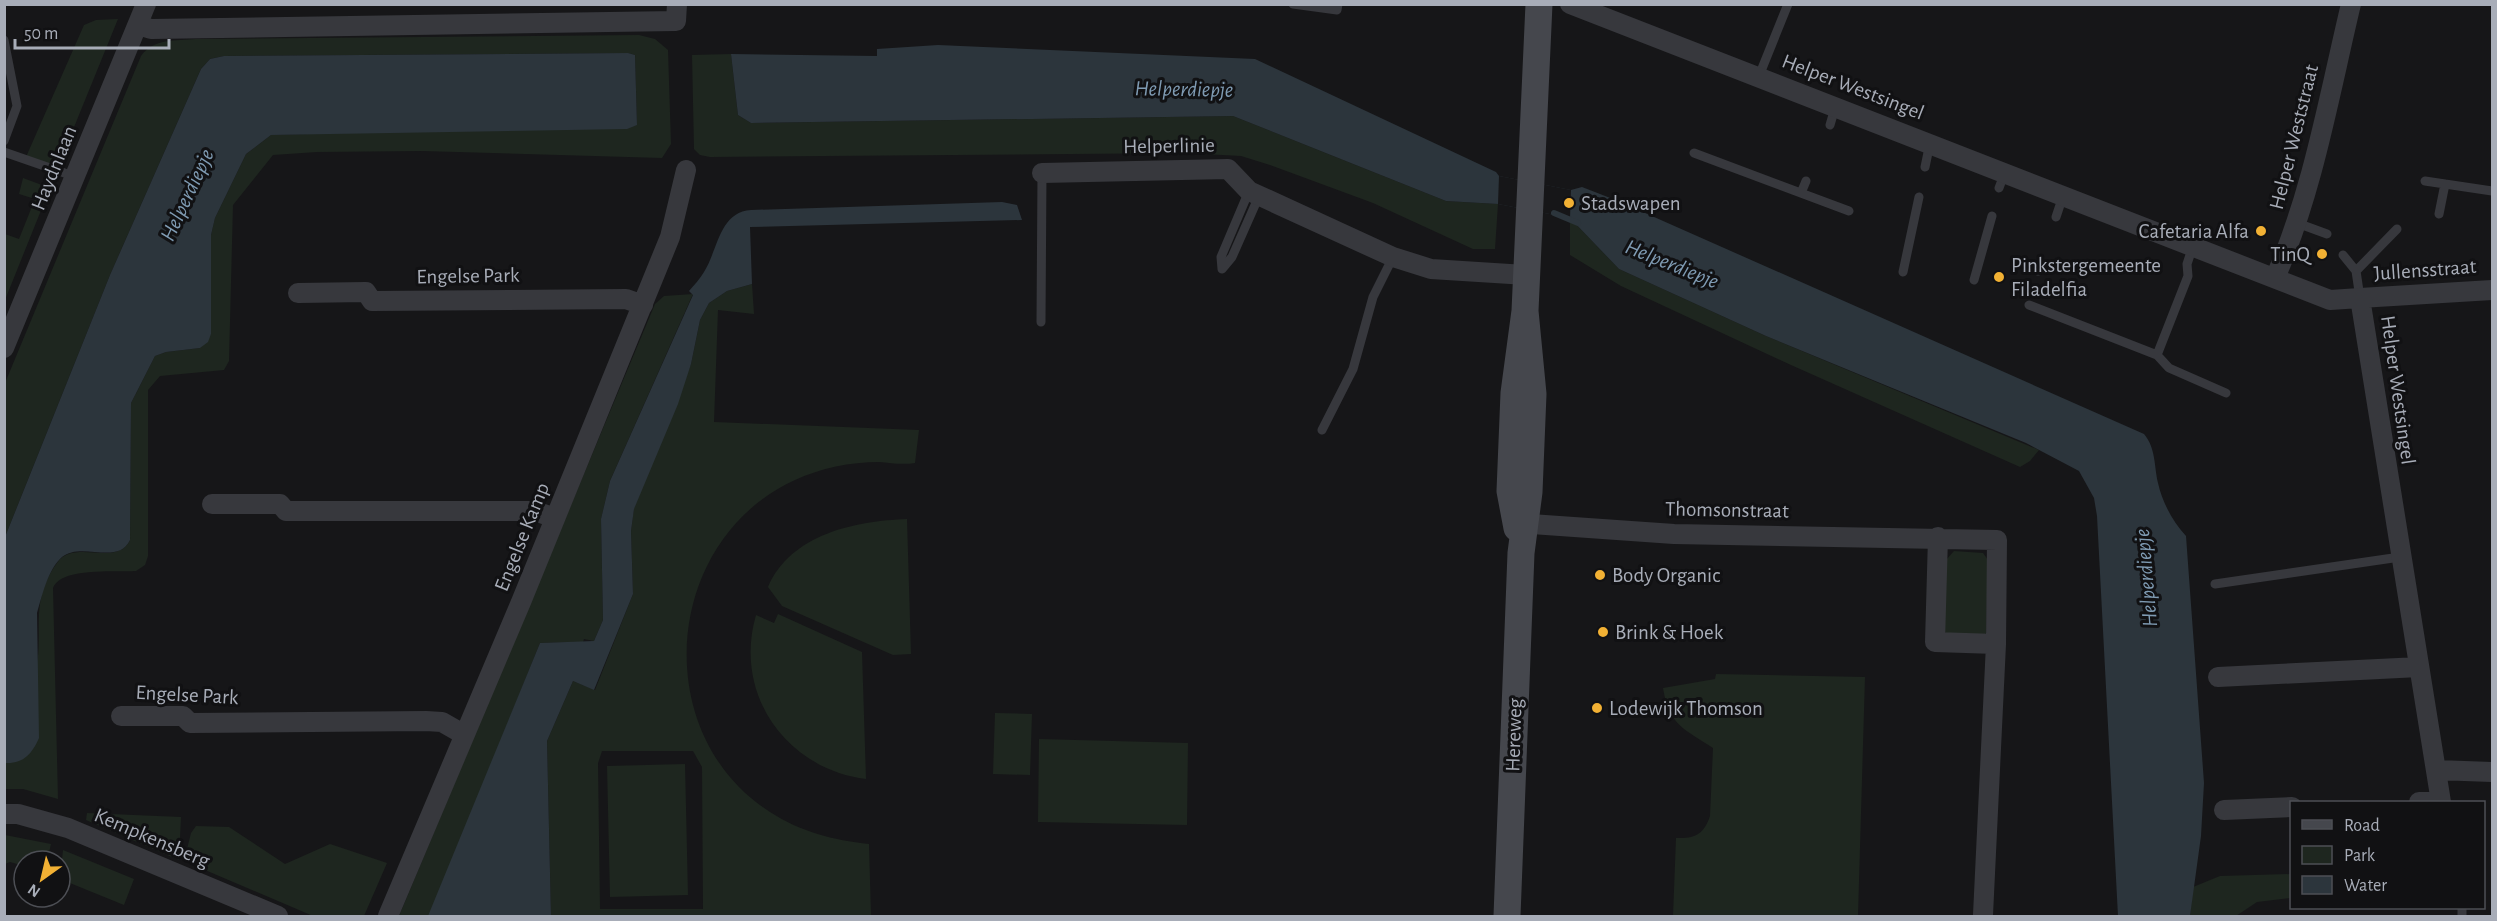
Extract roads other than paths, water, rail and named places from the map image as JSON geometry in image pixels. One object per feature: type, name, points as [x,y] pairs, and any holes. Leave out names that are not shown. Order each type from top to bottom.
[{"type":"main road","name":"Hereweg","points":[[1507,916],[1521,523],[1529,492],[1533,394],[1525,310],[1539,4]]},
{"type":"street","name":"Haydnlaan","points":[[4,348],[146,4]]},
{"type":"street","name":"Helper Westsingel","points":[[1570,4],[1759,76],[1832,116],[1930,143],[2002,180],[2063,196],[2330,300],[2360,298],[2400,557],[2437,770],[2440,801]]},
{"type":"street","name":"Helper Weststraat","points":[[2275,278],[2307,192],[2351,4]]},
{"type":"street","points":[[138,25],[151,29],[676,13]]},
{"type":"street","name":"Helperlinie","points":[[1042,173],[1228,169],[1254,193],[1393,256],[1431,269],[1527,275]]},
{"type":"street","name":"Engelse Kamp","points":[[388,916],[670,237],[686,170]]},
{"type":"street","name":"Jullensstraat","points":[[2360,298],[2493,290]]},
{"type":"street","name":"Engelse Park","points":[[298,293],[366,292],[372,301],[626,299],[643,304]]},
{"type":"street","points":[[212,504],[280,504],[286,511],[535,511],[555,518]]},
{"type":"street","name":"Thomsonstraat","points":[[1521,523],[1674,534],[1938,537],[1997,540],[1996,644],[1983,915]]},
{"type":"street","points":[[1938,537],[1935,642],[1996,644]]},
{"type":"street","points":[[2218,677],[2419,666]]},
{"type":"street","name":"Engelse Park","points":[[121,716],[183,716],[190,723],[426,721],[442,722],[463,734]]},
{"type":"street","points":[[2437,770],[2493,772]]},
{"type":"street","points":[[2224,810],[2290,807]]},
{"type":"street","name":"Kempkensberg","points":[[4,814],[18,814],[68,828],[278,916]]},
{"type":"lane","points":[[1293,4],[1337,10],[1338,4]]},
{"type":"lane","name":"Helper Westsingel","points":[[1759,76],[1788,4]]},
{"type":"lane","points":[[4,40],[17,105],[4,141]]},
{"type":"lane","name":"Helper Westsingel","points":[[1925,167],[1930,143]]},
{"type":"lane","points":[[4,152],[76,177]]},
{"type":"lane","points":[[1694,153],[1849,211]]},
{"type":"lane","name":"Helperlinie","points":[[1041,322],[1042,173]]},
{"type":"lane","points":[[1801,193],[1806,181]]},
{"type":"lane","points":[[2425,181],[2493,191]]},
{"type":"lane","points":[[2439,214],[2445,184]]},
{"type":"lane","points":[[1254,193],[1232,257],[1222,269],[1221,257],[1254,193]]},
{"type":"lane","points":[[2056,217],[2063,196]]},
{"type":"lane","points":[[1903,272],[1919,197]]},
{"type":"lane","points":[[1974,280],[1992,216]]},
{"type":"lane","points":[[2297,223],[2327,234]]},
{"type":"lane","points":[[2356,271],[2397,229]]},
{"type":"lane","points":[[2157,355],[2188,276],[2187,264],[2193,246]]},
{"type":"lane","points":[[2343,255],[2356,271],[2360,298]]},
{"type":"lane","points":[[1322,430],[1353,369],[1373,297],[1393,256]]},
{"type":"lane","points":[[2029,305],[2157,355],[2169,368],[2226,393]]},
{"type":"lane","points":[[2215,584],[2400,557]]},
{"type":"water","points":[[938,45],[1255,59],[1496,172],[1499,176],[1571,190],[1582,187],[1618,201],[2144,434],[2153,451],[2162,497],[2172,518],[2186,536],[2204,783],[2201,836],[2190,916],[2118,916],[2097,516],[2094,498],[2079,471],[2026,443],[1766,336],[1619,269],[1570,218],[1498,204],[1446,201],[1233,116],[751,123],[738,115],[731,54],[877,56],[877,49]]},
{"type":"water","points":[[628,53],[635,55],[637,125],[627,129],[271,135],[246,154],[215,218],[211,235],[211,334],[208,342],[200,348],[166,352],[155,356],[131,403],[130,540],[124,548],[108,553],[79,551],[70,553],[62,557],[53,568],[37,613],[39,738],[33,749],[22,760],[5,763],[5,537],[110,275],[201,69],[210,59],[224,56]]},
{"type":"water","points":[[1002,202],[1017,205],[1022,220],[750,227],[752,284],[727,291],[709,303],[700,320],[691,364],[678,404],[634,509],[631,531],[633,594],[594,690],[573,681],[547,741],[551,916],[428,916],[540,643],[594,641],[603,620],[601,519],[610,481],[693,295],[689,291],[704,272],[721,234],[732,217],[740,212],[751,210]]},
{"type":"waterway","name":"Helperdiepje","points":[[1554,213],[1578,223]]},
{"type":"place","name":"Stadswapen","points":[[1569,203]]},
{"type":"place","name":"Cafetaria Alfa","points":[[2261,231]]},
{"type":"place","name":"TinQ","points":[[2322,254]]},
{"type":"place","name":"Pinkstergemeente Filadelfia","points":[[1999,277]]},
{"type":"place","name":"Body Organic","points":[[1600,575]]},
{"type":"place","name":"Brink & Hoek","points":[[1603,632]]},
{"type":"place","name":"Lodewijk Thomson","points":[[1597,708]]}]
